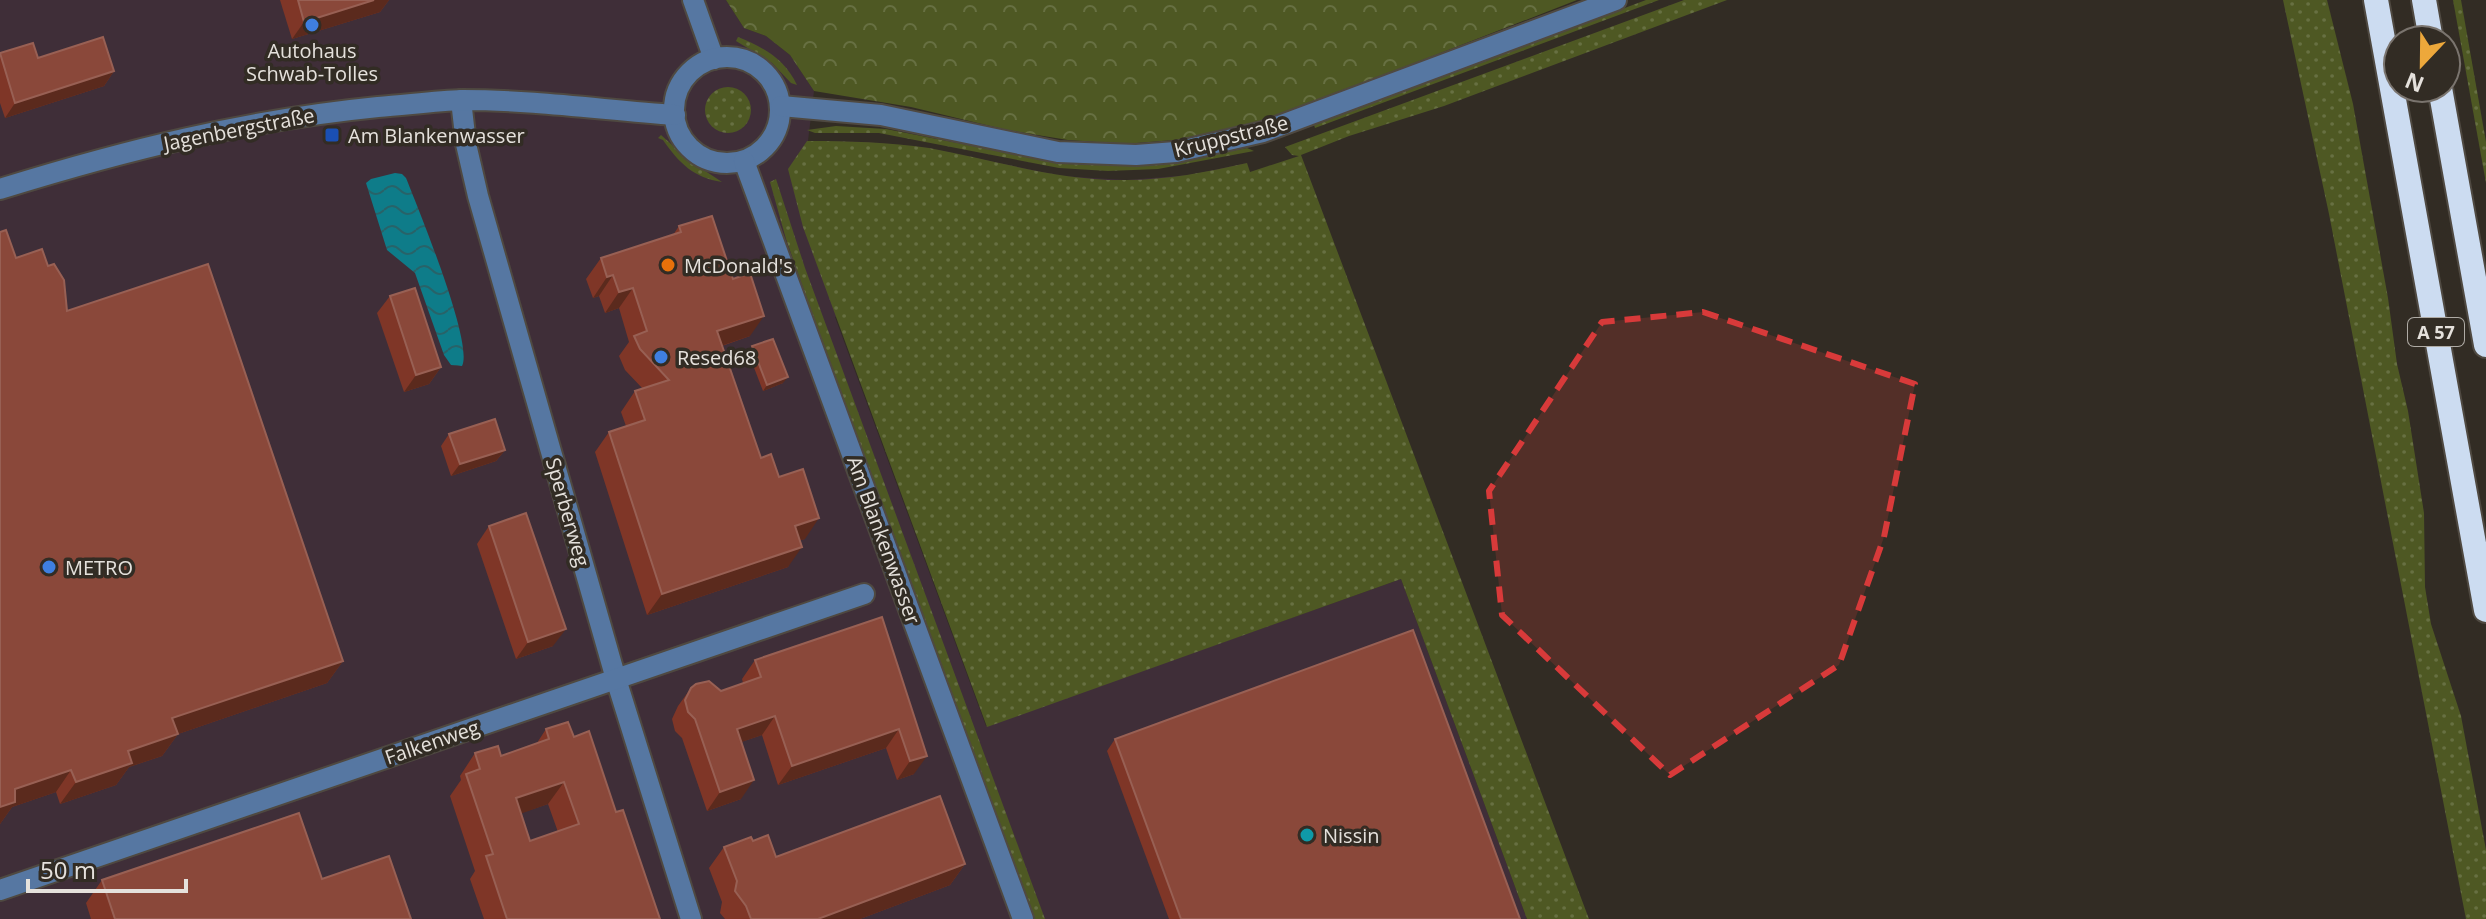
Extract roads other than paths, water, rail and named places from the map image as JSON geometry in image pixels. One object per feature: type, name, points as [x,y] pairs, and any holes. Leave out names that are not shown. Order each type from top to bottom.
[{"type":"highway","name":"A 57","points":[[2376,0],[2486,610]]},
{"type":"highway","points":[[2424,0],[2428,24]]},
{"type":"highway","name":"A 57","points":[[2443,104],[2486,345]]},
{"type":"street","points":[[693,0],[714,59]]},
{"type":"street","name":"Kruppstraße","points":[[781,106],[881,115],[1058,152],[1123,155],[1176,152],[1263,132],[1616,0]]},
{"type":"street","points":[[714,59],[742,59],[757,66],[769,77],[781,106],[779,124],[772,140],[759,153],[744,161],[728,163],[712,161],[698,154],[678,130],[675,115],[676,97],[683,81],[695,68],[714,59]]},
{"type":"street","name":"Jagenbergstraße","points":[[0,189],[166,141],[252,123],[328,112],[461,100],[675,115]]},
{"type":"street","name":"Sperberweg","points":[[461,100],[475,184],[616,679],[691,919]]},
{"type":"street","name":"Am Blankenwasser","points":[[744,161],[1023,919]]},
{"type":"street","name":"Falkenweg","points":[[0,890],[864,594]]},
{"type":"water","points":[[395,173],[406,178],[443,275],[460,332],[464,353],[462,366],[451,365],[444,355],[415,273],[387,250],[366,183]]},
{"type":"place","name":"Autohaus Schwab-Tolles","points":[[312,25]]},
{"type":"place","name":"Am Blankenwasser","points":[[332,135]]},
{"type":"place","name":"McDonald's","points":[[668,265]]},
{"type":"place","name":"Resed68","points":[[661,357]]},
{"type":"place","name":"METRO","points":[[49,567]]},
{"type":"place","name":"Nissin","points":[[1307,835]]}]
